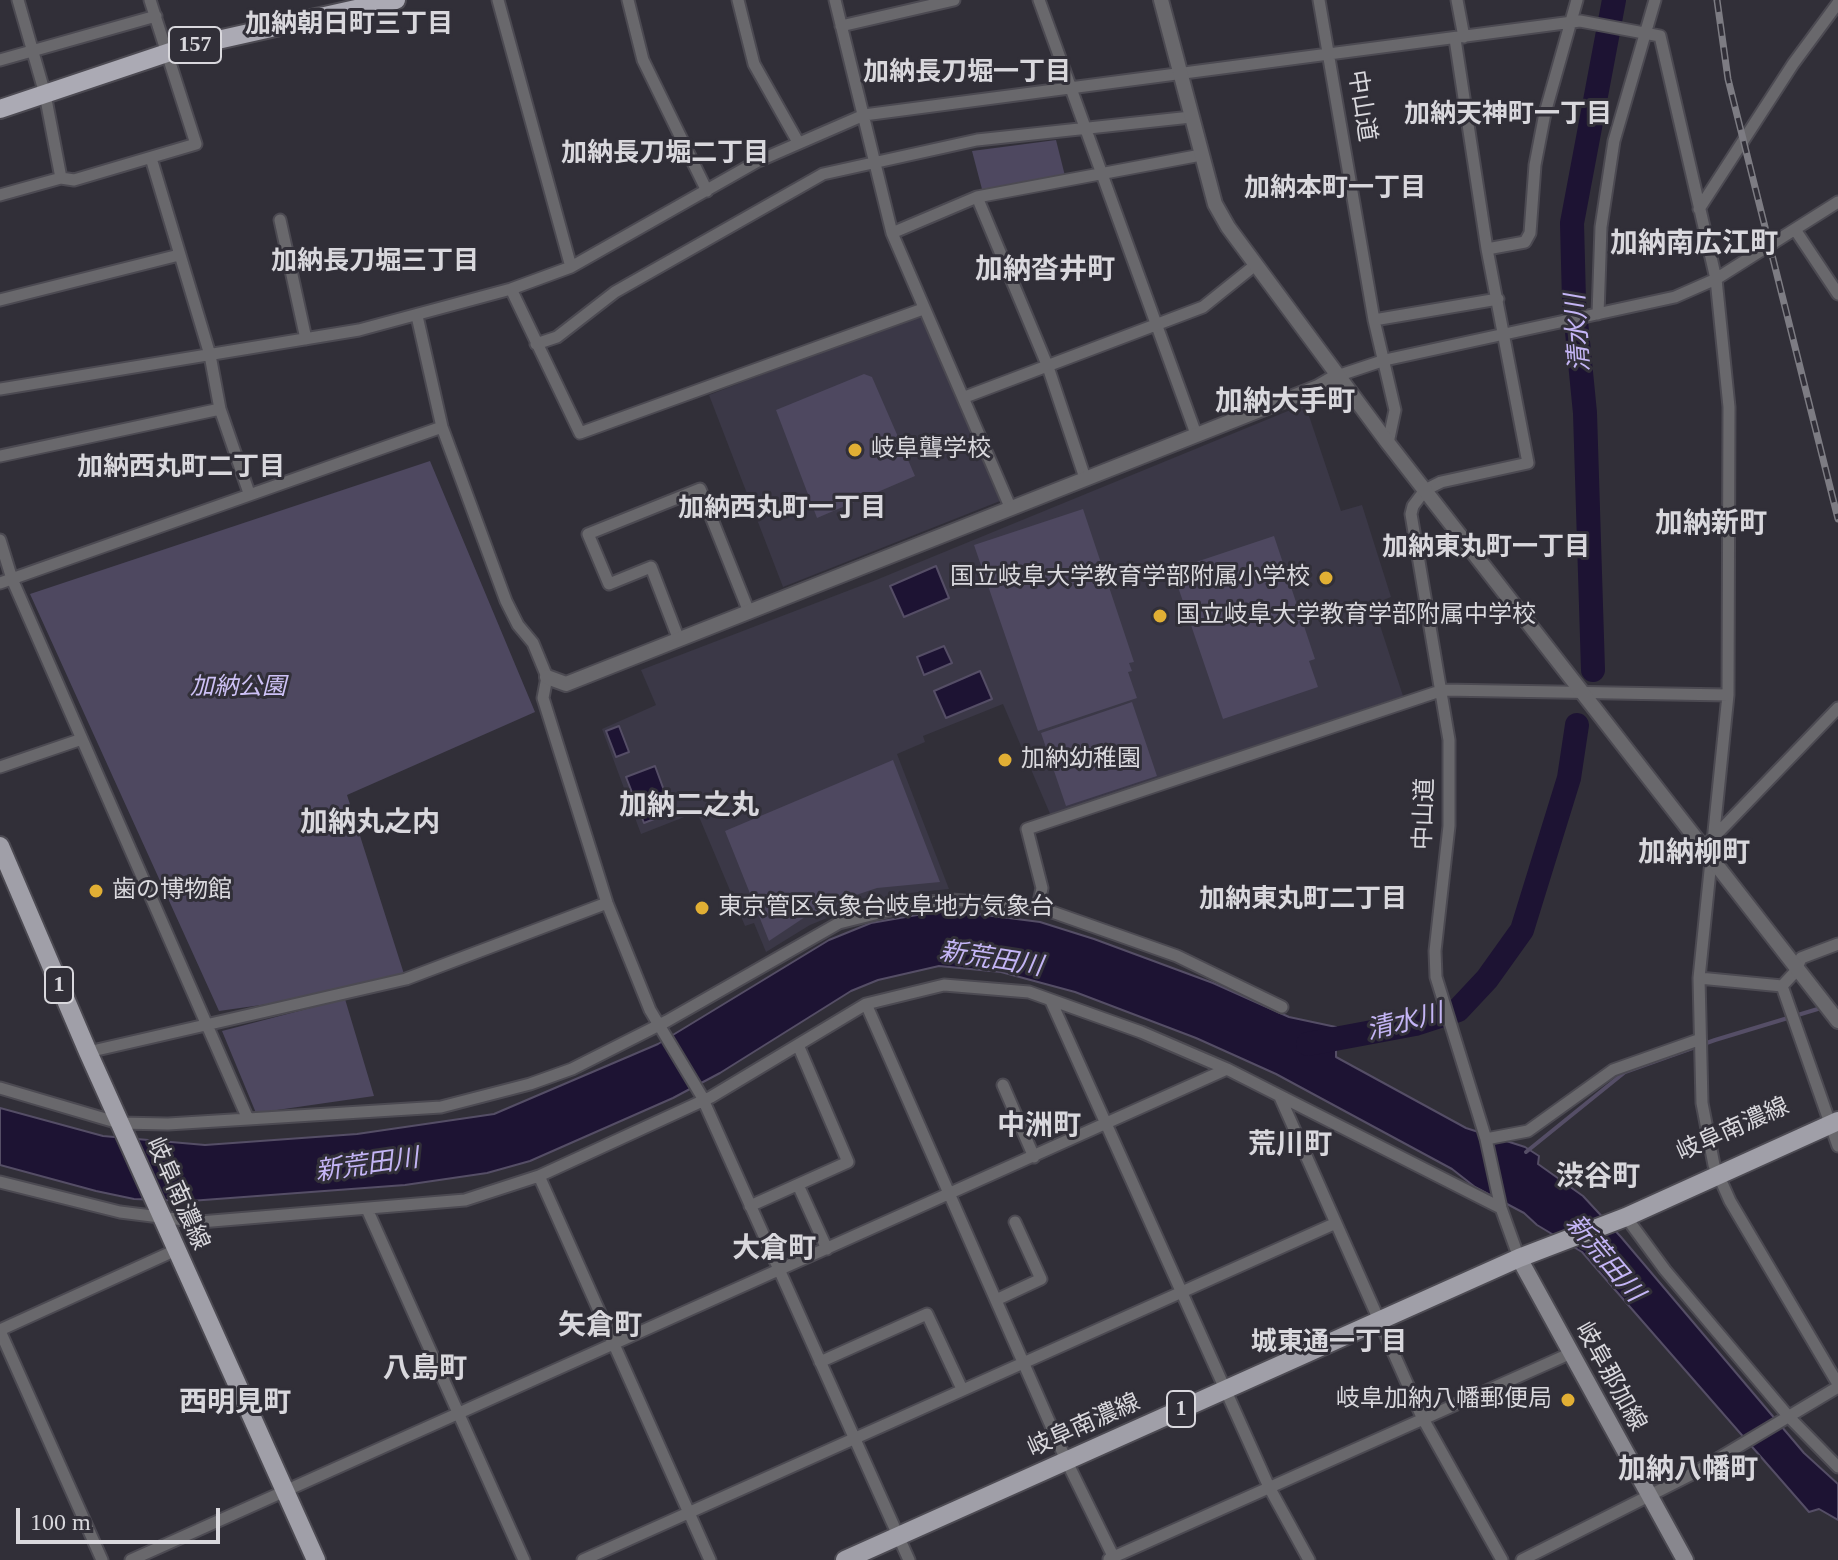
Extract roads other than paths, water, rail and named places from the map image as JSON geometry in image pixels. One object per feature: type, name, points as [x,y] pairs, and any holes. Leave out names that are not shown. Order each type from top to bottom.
[{"type":"highway","name":"157","points":[[0,109],[168,52],[396,0]]},
{"type":"main road","name":"岐阜南濃線","points":[[0,846],[119,1123],[316,1560]]},
{"type":"main road","name":"岐阜南濃線","points":[[845,1560],[1834,1118]]},
{"type":"main road","name":"岐阜那加線","points":[[1519,1258],[1569,1354],[1685,1560]]},
{"type":"street","points":[[18,0],[45,94],[61,178]]},
{"type":"street","points":[[0,195],[61,178],[74,180],[196,144],[150,0]]},
{"type":"street","points":[[498,0],[571,267]]},
{"type":"street","points":[[628,0],[643,60],[707,191]]},
{"type":"street","points":[[738,0],[754,64],[798,142]]},
{"type":"street","points":[[835,0],[892,233],[1011,509]]},
{"type":"street","points":[[841,26],[954,0]]},
{"type":"street","points":[[1039,0],[1196,434]]},
{"type":"street","points":[[1161,0],[1215,204],[1254,266],[1796,971],[1835,1017]]},
{"type":"street","name":"中山道","points":[[1319,0],[1374,320],[1395,410],[1388,443]]},
{"type":"street","points":[[1425,490],[1441,482],[1528,463],[1487,249],[1457,0]]},
{"type":"street","points":[[1487,249],[1525,242],[1530,233],[1535,165],[1542,126],[1577,0]]},
{"type":"street","points":[[1592,316],[1614,141],[1655,0]]},
{"type":"street","points":[[1699,209],[1837,3]]},
{"type":"street","points":[[0,60],[156,16]]},
{"type":"street","points":[[0,389],[306,339],[417,316],[511,289],[571,267],[798,142],[864,115],[1571,23],[1596,23],[1660,36],[1716,279],[1729,407],[1728,695],[1699,978],[1702,1103],[1716,1170],[1737,1215],[1838,1386],[1649,1497],[1522,1560]]},
{"type":"street","points":[[536,344],[557,337],[615,292],[823,174],[977,140],[1191,117]]},
{"type":"street","points":[[892,233],[977,197],[1201,155]]},
{"type":"street","points":[[151,158],[210,355],[220,409],[249,493]]},
{"type":"street","points":[[977,197],[1048,367],[1085,478]]},
{"type":"street","points":[[547,677],[566,684],[1318,387],[1337,376],[1385,360],[1558,325],[1675,297],[1716,279],[1838,202]]},
{"type":"street","points":[[280,220],[306,339]]},
{"type":"street","points":[[1796,231],[1838,294]]},
{"type":"street","points":[[0,300],[179,255]]},
{"type":"street","points":[[965,397],[1203,307],[1254,266]]},
{"type":"street","points":[[511,289],[580,433],[923,309]]},
{"type":"street","points":[[1374,320],[1498,299]]},
{"type":"street","points":[[417,316],[442,427],[506,601],[518,625],[533,643],[547,677],[543,698],[607,903],[659,1027],[702,1098],[909,1560]]},
{"type":"street","points":[[0,456],[220,409]]},
{"type":"street","points":[[0,583],[442,427]]},
{"type":"street","points":[[679,640],[651,567],[609,584],[588,534],[700,489],[749,612]]},
{"type":"street","name":"中山道","points":[[1425,490],[1411,514],[1449,740],[1449,826],[1435,951],[1436,977],[1486,1139],[1501,1208],[1519,1258]]},
{"type":"street","points":[[0,540],[12,579],[248,1119]]},
{"type":"street","points":[[1038,907],[1042,888],[1027,829],[1443,690],[1728,695]]},
{"type":"street","points":[[1711,840],[1838,710]]},
{"type":"street","points":[[0,767],[82,739]]},
{"type":"street","points":[[0,1088],[119,1123],[168,1124],[441,1107],[572,1069],[659,1027],[839,923],[919,903],[952,900],[1038,907],[1177,956],[1282,1007]]},
{"type":"street","points":[[88,1052],[406,979],[607,903]]},
{"type":"street","points":[[1782,986],[1796,971],[1801,958],[1838,944]]},
{"type":"street","points":[[1699,978],[1782,986]]},
{"type":"street","points":[[0,1182],[120,1212],[200,1222],[465,1200],[539,1176],[702,1098],[866,1004],[944,985],[1029,992],[1141,1032],[1227,1069],[1501,1208]]},
{"type":"street","points":[[1782,986],[1834,1118],[1838,1146]]},
{"type":"street","points":[[1051,1001],[1269,1487],[1309,1560]]},
{"type":"street","points":[[866,1004],[1112,1559],[1422,1417],[1569,1354]]},
{"type":"street","points":[[750,1206],[848,1162],[798,1045]]},
{"type":"street","points":[[1486,1139],[1528,1131],[1613,1070],[1699,1046]]},
{"type":"street","points":[[131,1560],[1227,1069]]},
{"type":"street","points":[[1003,1085],[1034,1157]]},
{"type":"street","points":[[1280,1097],[1422,1417],[1502,1560]]},
{"type":"street","points":[[539,1176],[710,1560]]},
{"type":"street","points":[[798,1185],[827,1249]]},
{"type":"street","points":[[367,1209],[524,1560]]},
{"type":"street","points":[[1617,1217],[1786,1419],[1838,1467]]},
{"type":"street","points":[[996,1300],[1041,1279],[1015,1222]]},
{"type":"street","points":[[583,1560],[1336,1223]]},
{"type":"street","points":[[102,1560],[0,1331],[176,1250]]},
{"type":"street","points":[[820,1362],[927,1314],[962,1389]]},
{"type":"water","points":[[936,566],[949,598],[904,617],[890,586]]},
{"type":"water","points":[[944,646],[952,663],[924,675],[917,657]]},
{"type":"water","points":[[980,671],[992,699],[946,718],[934,691]]},
{"type":"water","points":[[619,726],[629,752],[616,757],[606,731]]},
{"type":"water","points":[[655,766],[672,812],[644,823],[626,777]]},
{"type":"water","name":"新荒田川","points":[[946,910],[1040,922],[1213,983],[1289,1017],[1336,1027],[1336,1057],[1466,1128],[1525,1147],[1539,1156],[1538,1164],[1583,1196],[1804,1453],[1838,1484],[1838,1520],[1819,1509],[1809,1512],[1582,1252],[1537,1225],[1524,1213],[1475,1187],[1452,1169],[1276,1074],[1196,1038],[1075,992],[1001,972],[939,966],[878,980],[851,991],[720,1073],[673,1098],[530,1161],[487,1173],[405,1185],[190,1201],[134,1199],[0,1165],[0,1108],[103,1136],[205,1145],[357,1134],[494,1114],[658,1044],[829,940],[871,923]]},
{"type":"waterway","name":"清水川","points":[[1593,670],[1585,413],[1574,301],[1572,223],[1614,0]]},
{"type":"waterway","name":"清水川","points":[[1308,1044],[1415,1024],[1458,1010],[1487,979],[1522,930],[1569,778],[1577,725]]},
{"type":"waterway","points":[[1526,1152],[1625,1072],[1715,1040],[1821,1008]]},
{"type":"railway","points":[[1717,0],[1728,79],[1838,519]]},
{"type":"place","name":"岐阜聾学校","points":[[855,450]]},
{"type":"place","name":"国立岐阜大学教育学部附属小学校","points":[[1326,578]]},
{"type":"place","name":"国立岐阜大学教育学部附属中学校","points":[[1160,616]]},
{"type":"place","name":"加納幼稚園","points":[[1005,760]]},
{"type":"place","name":"歯の博物館","points":[[96,891]]},
{"type":"place","name":"東京管区気象台岐阜地方気象台","points":[[702,908]]},
{"type":"place","name":"岐阜加納八幡郵便局","points":[[1568,1400]]},
{"type":"district","name":"加納朝日町三丁目","points":[[349,25]]},
{"type":"district","name":"加納長刀堀一丁目","points":[[967,73]]},
{"type":"district","name":"加納天神町一丁目","points":[[1508,115]]},
{"type":"district","name":"加納長刀堀二丁目","points":[[665,154]]},
{"type":"district","name":"加納本町一丁目","points":[[1335,189]]},
{"type":"district","name":"加納南広江町","points":[[1694,245]]},
{"type":"district","name":"加納長刀堀三丁目","points":[[375,262]]},
{"type":"district","name":"加納沓井町","points":[[1045,271]]},
{"type":"district","name":"加納大手町","points":[[1285,403]]},
{"type":"district","name":"加納西丸町二丁目","points":[[181,468]]},
{"type":"district","name":"加納西丸町一丁目","points":[[782,509]]},
{"type":"district","name":"加納新町","points":[[1711,525]]},
{"type":"district","name":"加納東丸町一丁目","points":[[1486,548]]},
{"type":"district","name":"加納二之丸","points":[[689,807]]},
{"type":"district","name":"加納丸之内","points":[[370,824]]},
{"type":"district","name":"加納柳町","points":[[1694,854]]},
{"type":"district","name":"加納東丸町二丁目","points":[[1303,900]]},
{"type":"district","name":"中洲町","points":[[1039,1127]]},
{"type":"district","name":"荒川町","points":[[1290,1146]]},
{"type":"district","name":"渋谷町","points":[[1598,1178]]},
{"type":"district","name":"大倉町","points":[[774,1250]]},
{"type":"district","name":"矢倉町","points":[[600,1327]]},
{"type":"district","name":"城東通一丁目","points":[[1329,1343]]},
{"type":"district","name":"八島町","points":[[425,1370]]},
{"type":"district","name":"西明見町","points":[[235,1404]]},
{"type":"district","name":"加納八幡町","points":[[1688,1471]]},
{"type":"park label","name":"加納公園","points":[[238,688]]}]
